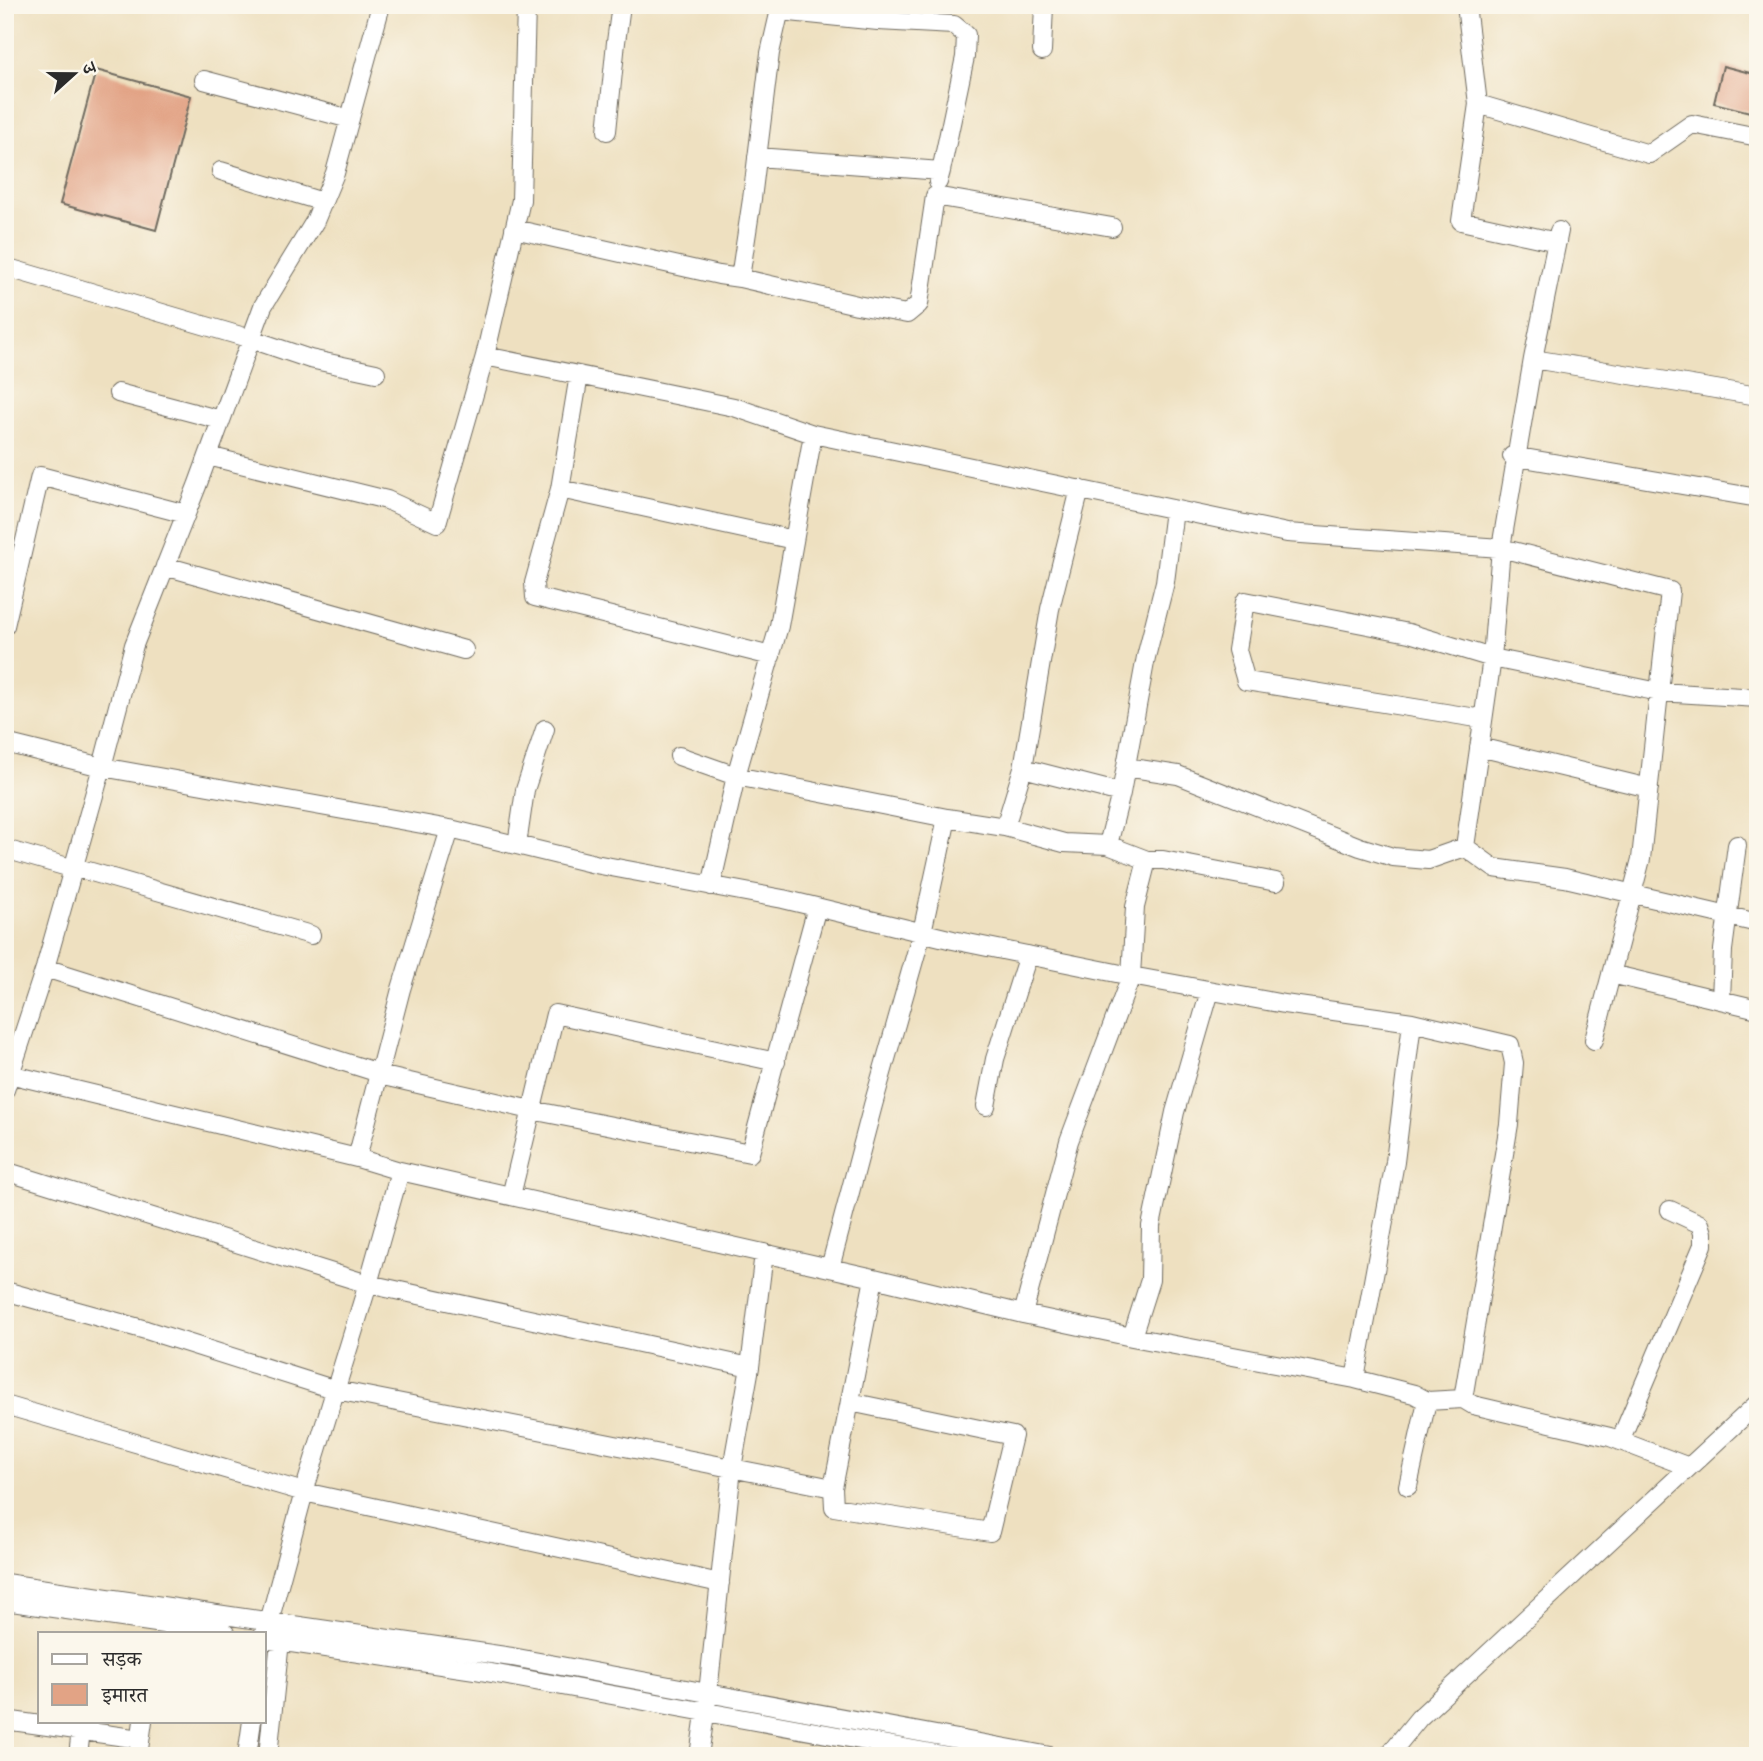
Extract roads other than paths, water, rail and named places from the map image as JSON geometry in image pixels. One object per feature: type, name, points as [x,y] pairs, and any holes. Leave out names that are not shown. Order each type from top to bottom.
[{"type":"street","points":[[381,5],[335,173],[315,221],[263,306],[208,457],[134,645],[45,968],[7,1079],[1023,1314],[1355,1379],[1413,1394],[1427,1401],[1462,1399],[1472,1405],[1610,1437],[1689,1466]]},
{"type":"street","points":[[208,457],[387,500],[437,523],[485,356],[521,200],[526,5]]},
{"type":"street","points":[[607,131],[621,5]]},
{"type":"street","points":[[1042,51],[1044,5]]},
{"type":"street","points":[[1465,847],[1492,658],[1502,548],[1515,456],[1558,236],[1461,221],[1478,104],[1466,5]]},
{"type":"street","points":[[514,229],[857,305],[907,314],[919,304],[935,196],[965,57],[966,35],[954,25],[878,20],[780,8],[770,53],[740,278]]},
{"type":"street","points":[[204,80],[350,119]]},
{"type":"street","points":[[1478,104],[1649,154],[1692,124],[1758,137]]},
{"type":"street","points":[[757,157],[941,171]]},
{"type":"street","points":[[221,171],[323,202]]},
{"type":"street","points":[[935,196],[1112,227]]},
{"type":"street","points":[[5,267],[251,339],[310,359],[376,373]]},
{"type":"street","points":[[485,356],[734,407],[813,434],[1287,533],[1502,548],[1670,591],[1641,859],[1594,1040]]},
{"type":"street","points":[[1533,359],[1758,396]]},
{"type":"street","points":[[579,375],[560,489],[534,583],[535,597],[771,656]]},
{"type":"street","points":[[117,393],[221,420]]},
{"type":"street","points":[[711,886],[736,776],[779,626],[813,434]]},
{"type":"street","points":[[1515,456],[1758,498]]},
{"type":"street","points":[[5,626],[40,477],[186,514]]},
{"type":"street","points":[[560,489],[794,540]]},
{"type":"street","points":[[1006,827],[1023,768],[1050,609],[1080,489]]},
{"type":"street","points":[[1108,845],[1121,793],[1146,657],[1165,582],[1176,509]]},
{"type":"street","points":[[164,566],[464,650]]},
{"type":"street","points":[[1483,719],[1246,681],[1237,650],[1245,601],[1409,633],[1492,658],[1659,692],[1758,698]]},
{"type":"street","points":[[517,845],[525,790],[545,729]]},
{"type":"street","points":[[5,743],[102,767],[450,829],[595,864],[817,907],[1131,976],[1284,1004],[1412,1022],[1510,1045],[1514,1063],[1509,1124],[1462,1399]]},
{"type":"street","points":[[1479,747],[1649,788]]},
{"type":"street","points":[[679,756],[736,776],[947,818],[1006,827],[1063,843],[1108,845],[1147,860],[1163,860],[1276,882]]},
{"type":"street","points":[[1126,767],[1178,775],[1360,847],[1393,857],[1428,860],[1465,847]]},
{"type":"street","points":[[1023,768],[1121,793]]},
{"type":"street","points":[[830,1268],[922,932],[947,818]]},
{"type":"street","points":[[356,1158],[401,989],[450,829]]},
{"type":"street","points":[[1721,1000],[1723,950],[1737,845]]},
{"type":"street","points":[[1465,847],[1494,868],[1565,878],[1758,923]]},
{"type":"street","points":[[5,849],[311,935]]},
{"type":"street","points":[[1023,1314],[1069,1141],[1131,976],[1135,907],[1147,860]]},
{"type":"street","points":[[45,968],[379,1075],[531,1110],[750,1153],[817,907]]},
{"type":"street","points":[[986,1106],[995,1059],[1028,955]]},
{"type":"street","points":[[1611,974],[1758,1009]]},
{"type":"street","points":[[1132,1337],[1150,1280],[1151,1226],[1175,1112],[1210,991]]},
{"type":"street","points":[[511,1196],[555,1014],[776,1062]]},
{"type":"street","points":[[1355,1379],[1395,1162],[1412,1022]]},
{"type":"street","points":[[5,1171],[368,1284],[750,1367]]},
{"type":"street","points":[[268,1756],[269,1634],[304,1492],[400,1171]]},
{"type":"street","points":[[1620,1441],[1703,1245],[1700,1224],[1670,1210]]},
{"type":"street","points":[[699,1756],[732,1468],[750,1367],[764,1253]]},
{"type":"street","points":[[850,1402],[1013,1436],[990,1532],[834,1507],[834,1488],[850,1402],[874,1278]]},
{"type":"street","points":[[5,1291],[146,1330],[336,1390],[834,1488]]},
{"type":"street","points":[[1408,1486],[1427,1401]]},
{"type":"street","points":[[1388,1756],[1419,1718],[1758,1403]]},
{"type":"street","points":[[5,1405],[304,1492],[720,1583]]},
{"type":"street","points":[[5,1583],[259,1632]]},
{"type":"street","points":[[5,1601],[154,1628],[211,1632]]},
{"type":"street","points":[[269,1634],[512,1657],[948,1756]]},
{"type":"street","points":[[707,1702],[1049,1756]]},
{"type":"street","points":[[5,1720],[140,1739]]},
{"type":"street","points":[[247,1756],[252,1722]]},
{"type":"street","points":[[78,1756],[81,1730]]}]
